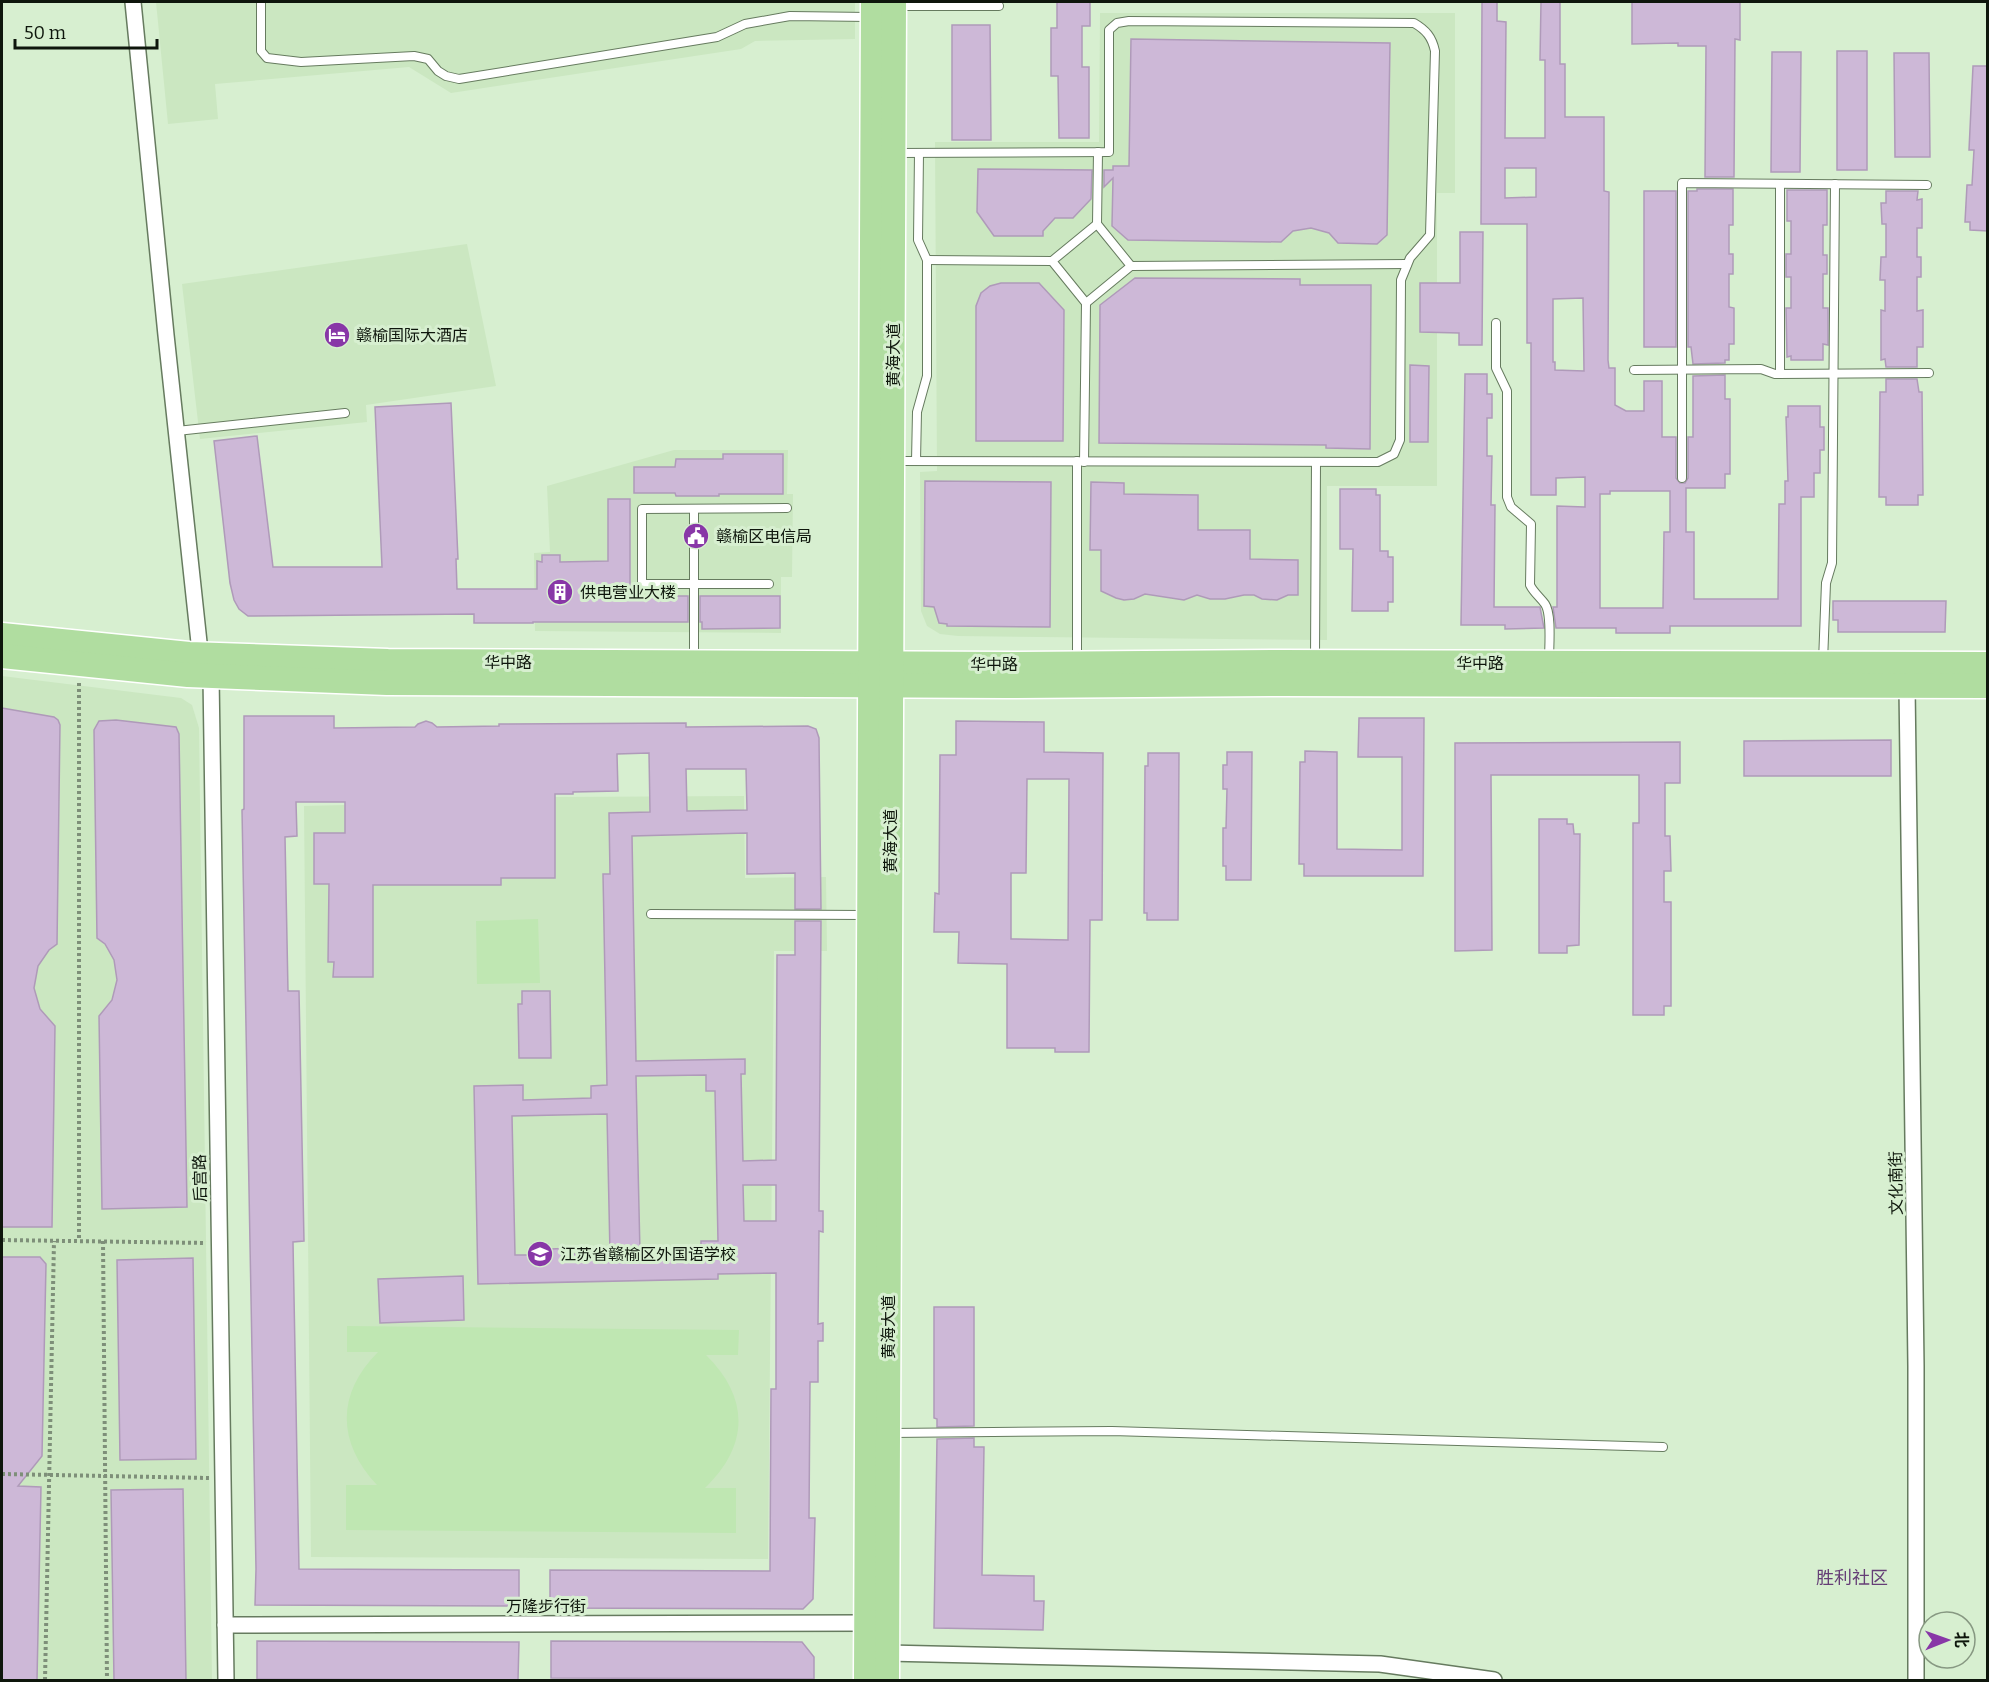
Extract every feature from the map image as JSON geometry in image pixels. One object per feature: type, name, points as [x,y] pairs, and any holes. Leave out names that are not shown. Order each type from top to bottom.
[{"type":"main road","name":"黄海大道","points":[[866,1680],[869,915],[892,461],[894,153],[884,7]]},
{"type":"main road","name":"黄海大道","points":[[884,7],[881,674],[888,1433],[887,1680]]},
{"type":"main road","name":"华中路","points":[[2,635],[205,668],[388,661],[694,662],[881,674],[1305,684],[1988,686]]},
{"type":"main road","name":"华中路","points":[[2,656],[78,664],[205,668],[387,683],[881,674],[1077,663],[1988,664]]},
{"type":"street","name":"后宫路","points":[[133,2],[177,431],[205,668],[219,1243],[226,1680]]},
{"type":"street","name":"文化南街","points":[[1907,686],[1916,1344],[1916,1680]]},
{"type":"street","name":"万隆步行街","points":[[225,1625],[866,1623]]},
{"type":"street","points":[[887,1653],[1380,1664],[1494,1680]]},
{"type":"lane","points":[[261,2],[261,51],[267,58],[301,62],[414,56],[428,59],[438,71],[446,76],[459,79],[717,37],[745,24],[790,16],[884,7],[999,6]]},
{"type":"lane","points":[[892,461],[1378,462],[1394,454],[1400,440],[1401,279],[1410,258],[1430,235],[1435,51],[1433,41],[1424,29],[1414,23],[1129,21],[1118,23],[1109,30],[1109,153],[894,153]]},
{"type":"lane","points":[[1098,152],[1097,224],[1131,266]]},
{"type":"lane","points":[[916,461],[917,411],[927,376],[927,260],[918,240],[919,153]]},
{"type":"lane","points":[[1682,478],[1682,183],[1927,185]]},
{"type":"lane","points":[[1780,184],[1780,374]]},
{"type":"lane","points":[[1823,664],[1826,583],[1832,562],[1835,184]]},
{"type":"lane","points":[[927,260],[1052,261],[1097,224]]},
{"type":"lane","points":[[1052,261],[1086,303],[1077,663]]},
{"type":"lane","points":[[1086,303],[1131,266],[1407,264]]},
{"type":"lane","points":[[1496,323],[1496,368],[1507,391],[1507,497],[1511,507],[1531,524],[1530,585],[1534,593],[1546,605],[1549,663]]},
{"type":"lane","points":[[1634,370],[1761,369],[1780,374],[1929,373]]},
{"type":"lane","points":[[177,431],[345,413]]},
{"type":"lane","points":[[1315,662],[1316,462]]},
{"type":"lane","points":[[694,508],[694,662]]},
{"type":"lane","points":[[769,584],[642,584],[642,509],[787,508]]},
{"type":"lane","points":[[651,914],[869,915]]},
{"type":"lane","points":[[888,1433],[1112,1431],[1664,1447]]},
{"type":"path","points":[[78,664],[79,1241]]},
{"type":"path","points":[[2,1240],[219,1243]]},
{"type":"path","points":[[45,1680],[54,1241]]},
{"type":"path","points":[[103,1241],[107,1680]]},
{"type":"path","points":[[2,1474],[222,1478]]},
{"type":"shaded area","points":[[156,2],[855,2],[855,39],[755,41],[741,49],[451,93],[409,67],[215,84],[218,119],[168,124]]},
{"type":"shaded area","points":[[1100,13],[1455,13],[1455,193],[1437,193],[1437,486],[1327,486],[1327,640],[958,636],[940,634],[927,626],[921,611],[920,472],[937,471],[935,142],[1099,142]]},
{"type":"shaded area","name":"赣榆国际大酒店","points":[[467,244],[496,386],[366,405],[367,422],[200,439],[182,284]]},
{"type":"shaded area","name":"赣榆区电信局","points":[[674,450],[788,450],[787,494],[793,494],[792,577],[781,577],[781,633],[535,631],[534,553],[550,552],[547,486]]},
{"type":"shaded area","points":[[2,676],[181,698],[192,705],[199,728],[212,1680],[2,1680]]},
{"type":"shaded area","name":"江苏省赣榆区外国语学校","points":[[744,796],[745,878],[826,877],[827,951],[774,951],[768,1559],[311,1557],[304,806],[345,805],[345,798]]},
{"type":"shaded area","points":[[538,919],[540,983],[477,984],[476,921]]},
{"type":"shaded area","points":[[347,1326],[739,1330],[738,1355],[706,1355],[731,1388],[737,1405],[738,1422],[736,1439],[730,1456],[705,1488],[736,1488],[736,1533],[346,1530],[346,1485],[377,1485],[354,1452],[347,1418],[354,1384],[378,1352],[347,1352]]},
{"type":"building","points":[[1057,2],[1090,2],[1090,26],[1082,26],[1082,67],[1089,67],[1089,138],[1059,138],[1058,76],[1051,76],[1051,28],[1057,28]]},
{"type":"building","points":[[1482,2],[1497,2],[1497,21],[1506,22],[1505,138],[1545,138],[1545,60],[1540,60],[1541,2],[1560,2],[1560,64],[1565,64],[1565,117],[1604,117],[1604,191],[1609,192],[1608,360],[1609,368],[1615,368],[1615,405],[1626,411],[1644,411],[1644,381],[1662,381],[1662,437],[1676,437],[1676,478],[1680,483],[1685,483],[1688,478],[1688,437],[1693,437],[1693,376],[1725,375],[1725,399],[1730,399],[1730,474],[1725,474],[1725,488],[1686,488],[1686,532],[1694,532],[1694,599],[1778,599],[1779,504],[1785,504],[1785,481],[1788,481],[1786,417],[1788,417],[1788,406],[1820,406],[1820,427],[1824,427],[1824,450],[1820,450],[1820,473],[1814,473],[1814,497],[1801,497],[1801,626],[1670,626],[1670,633],[1616,633],[1616,628],[1556,628],[1553,607],[1557,607],[1557,506],[1585,507],[1585,477],[1556,478],[1556,495],[1531,495],[1531,343],[1527,343],[1527,224],[1481,224]],"holes":[[[1505,168],[1536,168],[1536,197],[1505,198]],[[1583,298],[1584,371],[1555,370],[1553,299]],[[1610,491],[1670,491],[1670,532],[1664,532],[1663,608],[1600,608],[1600,494],[1610,494]]]},
{"type":"building","points":[[1632,2],[1740,2],[1740,40],[1735,39],[1734,177],[1705,177],[1706,46],[1678,46],[1678,43],[1632,44]]},
{"type":"building","points":[[952,25],[990,25],[991,140],[952,140]]},
{"type":"building","points":[[1131,39],[1390,43],[1387,235],[1377,244],[1338,243],[1329,233],[1311,228],[1293,231],[1281,242],[1128,240],[1112,226],[1113,178],[1104,187],[1104,170],[1113,170],[1113,166],[1129,166]]},
{"type":"building","points":[[1837,51],[1867,51],[1867,170],[1837,170]]},
{"type":"building","points":[[1772,52],[1801,52],[1800,172],[1771,172]]},
{"type":"building","points":[[1894,53],[1929,53],[1930,157],[1895,157]]},
{"type":"building","points":[[1973,66],[1988,66],[1988,231],[1970,230],[1970,222],[1965,222],[1967,185],[1972,185],[1974,150],[1969,150]]},
{"type":"building","points":[[978,169],[1092,170],[1091,199],[1073,218],[1055,218],[1043,231],[1043,236],[994,236],[977,212]]},
{"type":"building","points":[[1697,189],[1733,189],[1733,225],[1729,225],[1729,254],[1733,254],[1733,274],[1729,274],[1729,307],[1734,308],[1734,344],[1729,344],[1729,360],[1725,360],[1725,363],[1693,364],[1691,347],[1688,347],[1688,191],[1697,191]]},
{"type":"building","points":[[1787,190],[1827,190],[1827,225],[1823,225],[1823,255],[1827,255],[1827,274],[1823,274],[1823,308],[1828,308],[1828,345],[1823,344],[1823,360],[1791,360],[1791,356],[1787,357],[1786,308],[1791,308],[1791,277],[1786,277],[1786,254],[1791,254],[1791,221],[1787,221]]},
{"type":"building","points":[[1644,191],[1676,191],[1676,347],[1644,347]]},
{"type":"building","points":[[1886,191],[1918,191],[1917,200],[1922,199],[1922,228],[1917,228],[1917,257],[1921,257],[1921,277],[1917,277],[1917,311],[1923,310],[1923,347],[1917,347],[1917,367],[1886,367],[1885,359],[1881,360],[1881,310],[1885,311],[1885,280],[1880,280],[1881,257],[1886,257],[1886,224],[1882,224],[1881,203],[1886,203]]},
{"type":"building","points":[[1460,232],[1483,232],[1482,345],[1459,345],[1459,333],[1420,332],[1420,283],[1460,283]]},
{"type":"building","points":[[1135,278],[1300,279],[1300,285],[1371,285],[1370,449],[1326,448],[1326,445],[1099,443],[1100,305]]},
{"type":"building","points":[[1001,283],[1039,283],[1064,310],[1063,441],[976,441],[976,306],[981,293],[990,286]]},
{"type":"building","points":[[1410,365],[1429,366],[1428,442],[1410,442]]},
{"type":"building","points":[[1465,374],[1487,374],[1487,394],[1492,394],[1492,418],[1487,418],[1487,456],[1492,456],[1491,505],[1495,505],[1494,607],[1540,607],[1544,628],[1505,629],[1505,625],[1461,625]]},
{"type":"building","points":[[1886,379],[1917,379],[1919,392],[1922,392],[1923,495],[1918,495],[1918,505],[1886,505],[1886,497],[1879,497],[1880,392],[1886,392]]},
{"type":"building","points":[[451,403],[458,559],[456,559],[457,589],[537,589],[537,561],[542,562],[542,555],[560,555],[560,562],[608,561],[608,499],[630,499],[630,596],[688,596],[688,622],[474,623],[474,614],[248,616],[239,609],[230,583],[214,441],[257,436],[273,567],[382,567],[375,407]]},
{"type":"building","points":[[723,454],[783,454],[783,494],[676,496],[675,493],[634,493],[634,467],[675,467],[676,459],[723,459]]},
{"type":"building","points":[[925,481],[1051,482],[1050,627],[947,626],[947,624],[939,623],[934,607],[924,606]]},
{"type":"building","points":[[1091,482],[1124,483],[1124,494],[1198,495],[1198,530],[1250,530],[1250,559],[1298,560],[1298,595],[1288,595],[1277,600],[1262,599],[1254,595],[1210,599],[1197,595],[1184,600],[1145,594],[1124,600],[1101,591],[1101,550],[1090,550]]},
{"type":"building","points":[[1340,489],[1376,489],[1376,495],[1380,495],[1380,551],[1388,551],[1388,557],[1393,557],[1393,602],[1388,602],[1388,611],[1352,611],[1353,549],[1340,549]]},
{"type":"building","points":[[700,596],[780,596],[780,628],[702,629]]},
{"type":"building","points":[[1833,601],[1946,601],[1945,632],[1838,632],[1838,620],[1833,620]]},
{"type":"building","points":[[2,708],[54,717],[60,725],[57,944],[49,950],[38,966],[34,988],[40,1009],[55,1026],[52,1227],[2,1227]]},
{"type":"building","points":[[244,716],[334,716],[334,728],[415,727],[426,721],[437,727],[499,726],[499,724],[686,723],[686,727],[808,726],[816,729],[819,738],[821,909],[795,909],[795,873],[747,874],[747,833],[632,836],[636,1061],[745,1059],[745,1074],[741,1074],[743,1161],[776,1160],[777,955],[795,955],[795,921],[821,921],[819,1211],[823,1211],[823,1232],[819,1231],[818,1324],[823,1323],[823,1341],[818,1341],[818,1382],[810,1382],[809,1518],[815,1518],[813,1599],[803,1609],[550,1608],[550,1570],[770,1571],[771,1389],[776,1389],[776,1273],[718,1274],[718,1279],[478,1284],[474,1086],[523,1085],[523,1100],[591,1098],[591,1086],[607,1085],[603,874],[610,874],[609,813],[650,812],[649,753],[617,754],[618,791],[555,794],[555,878],[501,878],[501,885],[373,885],[373,977],[333,977],[334,962],[328,962],[329,884],[314,884],[314,833],[345,833],[345,802],[296,802],[297,836],[285,837],[288,991],[299,991],[304,1241],[293,1242],[299,1569],[519,1570],[519,1606],[255,1605],[242,810],[244,809]],"holes":[[[686,769],[746,769],[747,810],[687,811]],[[706,1075],[706,1091],[715,1091],[718,1241],[701,1241],[701,1252],[640,1253],[636,1076]],[[607,1114],[610,1254],[573,1254],[573,1248],[551,1249],[551,1255],[515,1255],[512,1116]],[[743,1185],[776,1185],[776,1221],[744,1221]]]},
{"type":"building","points":[[1359,718],[1424,718],[1423,876],[1304,876],[1304,864],[1299,864],[1300,762],[1305,762],[1305,751],[1337,752],[1337,849],[1402,850],[1402,757],[1358,757]]},
{"type":"building","points":[[116,720],[176,727],[179,734],[187,1207],[102,1209],[99,1016],[112,1000],[117,980],[114,960],[105,944],[97,938],[94,730],[99,721]]},
{"type":"building","points":[[956,721],[1044,722],[1044,752],[1103,753],[1102,920],[1090,920],[1089,1052],[1055,1052],[1055,1048],[1007,1048],[1007,964],[958,963],[959,932],[934,932],[935,893],[939,894],[940,755],[956,755]],"holes":[[[1027,779],[1069,779],[1068,940],[1011,939],[1011,873],[1026,873]]]},
{"type":"building","points":[[1891,740],[1891,776],[1744,776],[1744,741]]},
{"type":"building","points":[[1680,742],[1680,783],[1665,783],[1665,836],[1670,836],[1671,871],[1664,871],[1664,902],[1671,902],[1671,1006],[1664,1006],[1664,1015],[1633,1015],[1633,823],[1639,823],[1639,775],[1491,775],[1492,950],[1455,951],[1455,743]]},
{"type":"building","points":[[1227,752],[1252,752],[1251,880],[1226,880],[1226,866],[1223,866],[1223,828],[1226,828],[1227,789],[1223,789],[1223,765],[1227,765]]},
{"type":"building","points":[[1148,753],[1179,753],[1178,920],[1147,920],[1147,913],[1144,913],[1145,766],[1148,766]]},
{"type":"building","points":[[1539,819],[1567,819],[1567,824],[1573,824],[1574,834],[1580,834],[1579,945],[1567,946],[1567,953],[1539,953]]},
{"type":"building","points":[[522,991],[550,991],[551,1058],[519,1058],[518,1004],[522,1004]]},
{"type":"building","points":[[2,1257],[40,1257],[46,1264],[42,1456],[18,1486],[41,1487],[37,1680],[2,1680]]},
{"type":"building","points":[[193,1258],[196,1459],[120,1460],[117,1260]]},
{"type":"building","points":[[463,1276],[464,1320],[380,1323],[378,1279]]},
{"type":"building","points":[[934,1307],[974,1307],[974,1426],[937,1427],[937,1419],[934,1418]]},
{"type":"building","points":[[974,1438],[974,1447],[984,1447],[982,1575],[1034,1576],[1034,1601],[1044,1601],[1043,1630],[934,1628],[937,1439]]},
{"type":"building","points":[[183,1489],[186,1680],[114,1680],[111,1490]]},
{"type":"building","points":[[257,1641],[519,1642],[518,1680],[257,1679]]},
{"type":"building","points":[[551,1641],[802,1642],[814,1657],[814,1679],[551,1678]]},
{"type":"place","name":"赣榆国际大酒店","points":[[337,335]]},
{"type":"place","name":"赣榆区电信局","points":[[696,536]]},
{"type":"place","name":"供电营业大楼","points":[[560,592]]},
{"type":"place","name":"江苏省赣榆区外国语学校","points":[[540,1254]]},
{"type":"district","name":"胜利社区","points":[[1852,1578]]}]
